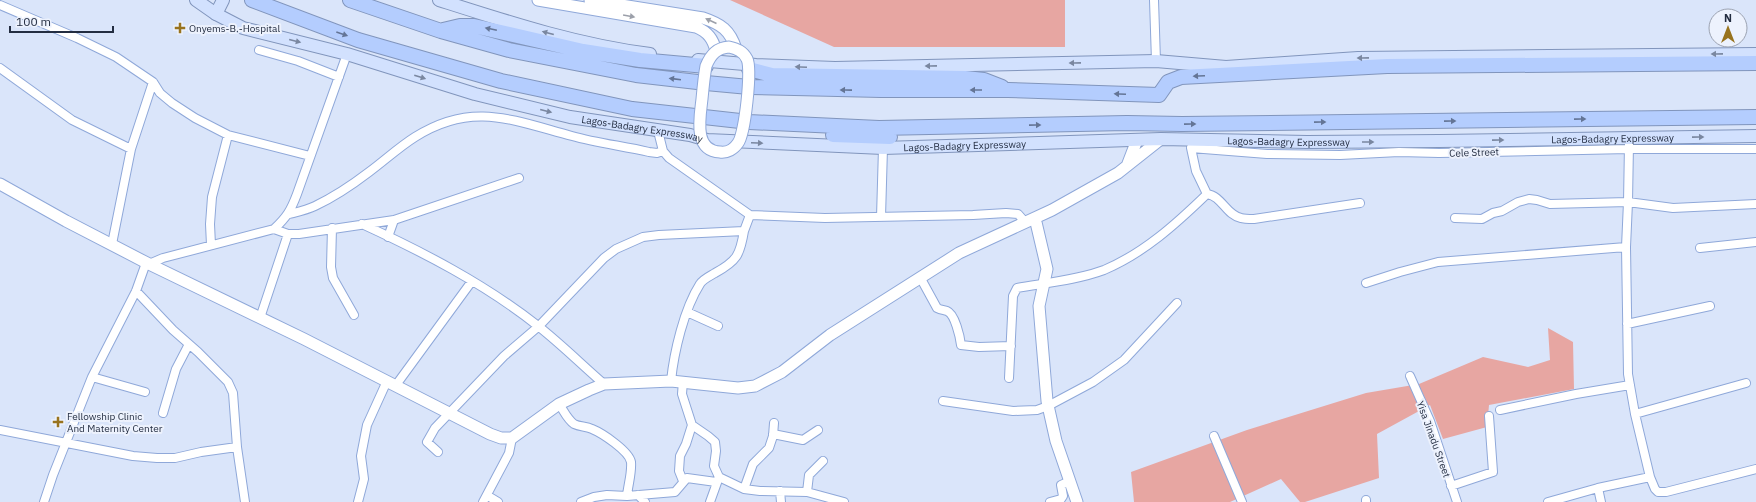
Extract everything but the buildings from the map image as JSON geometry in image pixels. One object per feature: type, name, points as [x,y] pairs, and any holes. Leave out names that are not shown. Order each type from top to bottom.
[{"type":"highway","name":"Lagos-Badagry Expressway","points":[[252,0],[358,40],[501,82],[632,109],[749,122],[879,128],[1127,123],[1182,124],[1756,117]]},
{"type":"highway","points":[[350,0],[441,31],[508,50],[636,74],[749,87],[865,90],[1008,90],[1159,95],[1168,82],[1181,77],[1395,66],[1756,63]]},
{"type":"highway","points":[[441,31],[460,26],[474,26],[583,51],[640,60],[706,66]]},
{"type":"highway","points":[[436,62],[450,73],[471,82],[575,105],[699,127]]},
{"type":"highway","points":[[749,69],[772,75],[965,78],[984,80],[1008,90]]},
{"type":"highway","points":[[742,132],[868,137],[986,135],[1005,126]]},
{"type":"main road","name":"Lagos-Badagry Expressway","points":[[196,0],[213,8],[243,28],[347,54],[475,94],[570,117],[690,135],[706,140],[883,148],[1161,139],[1316,142],[1629,143],[1756,136]]},
{"type":"main road","points":[[213,8],[223,0]]},
{"type":"main road","points":[[439,0],[502,20],[572,39],[638,53],[714,62],[756,65],[835,68],[1156,62],[1226,67],[1358,58],[1756,54]]},
{"type":"main road","points":[[538,0],[591,3],[703,18],[712,21],[728,32],[736,49]]},
{"type":"main road","points":[[591,3],[696,27],[709,34],[714,42],[716,51]]},
{"type":"main road","points":[[724,48],[736,49],[744,54],[749,69],[740,141],[734,148],[725,152],[713,151],[703,143],[699,127],[706,66],[708,59],[716,51],[724,48]]},
{"type":"main road","points":[[0,184],[148,264],[391,383],[490,434],[501,438],[512,438],[559,404],[604,384],[683,381],[738,388],[755,386],[782,372],[830,335],[959,253],[1031,220],[1126,167],[1161,139]]},
{"type":"main road","points":[[1126,167],[1137,140]]},
{"type":"main road","points":[[1031,220],[1047,269],[1039,306],[1048,406],[1056,441],[1077,502]]},
{"type":"street","points":[[1154,0],[1156,62]]},
{"type":"street","points":[[0,5],[77,38],[116,57],[152,82],[160,93],[172,104],[228,135],[310,156]]},
{"type":"street","points":[[259,50],[298,61],[339,77]]},
{"type":"street","points":[[44,502],[53,475],[92,377],[136,291],[148,264],[162,258],[274,229],[289,214],[347,54]]},
{"type":"street","points":[[0,68],[72,120],[131,149]]},
{"type":"street","points":[[112,244],[131,149],[152,82]]},
{"type":"street","points":[[289,214],[314,207],[340,192],[430,128],[450,120],[473,116],[506,119],[597,142],[649,152],[657,153],[663,151]]},
{"type":"street","points":[[658,130],[663,151],[669,158],[750,215],[825,218],[1006,213],[1018,214],[1031,220]]},
{"type":"street","points":[[211,245],[210,224],[212,197],[228,135]]},
{"type":"street","points":[[1316,142],[1316,155]]},
{"type":"street","points":[[1340,155],[1341,142]]},
{"type":"street","points":[[1629,143],[1626,248],[1628,374],[1635,414],[1654,489],[1658,492],[1666,492],[1756,469]]},
{"type":"street","name":"Cele Street","points":[[1207,194],[1196,171],[1191,148],[1267,154],[1316,155],[1399,152],[1439,153],[1629,143],[1756,149]]},
{"type":"street","points":[[881,217],[883,148]]},
{"type":"street","points":[[274,229],[288,234],[299,234],[394,220],[519,178]]},
{"type":"street","points":[[1009,378],[1015,292],[1017,288],[1103,270],[1124,260],[1154,241],[1174,225],[1207,194],[1213,195],[1232,213],[1240,218],[1254,219],[1360,203]]},
{"type":"street","points":[[1455,218],[1482,219],[1493,213],[1502,211],[1510,206],[1529,199],[1550,204],[1628,202],[1673,208],[1756,204]]},
{"type":"street","points":[[671,381],[676,350],[687,312],[700,283],[723,269],[739,254],[744,231],[750,215]]},
{"type":"street","points":[[388,237],[394,220]]},
{"type":"street","points":[[362,224],[472,281],[539,326],[604,384]]},
{"type":"street","points":[[332,228],[330,267],[333,278],[354,315]]},
{"type":"street","points":[[438,452],[427,442],[435,428],[504,356],[539,326],[604,258],[627,243],[643,237],[659,234],[744,231]]},
{"type":"street","points":[[260,318],[288,234]]},
{"type":"street","points":[[1700,248],[1756,242]]},
{"type":"street","points":[[1366,283],[1438,262],[1626,248]]},
{"type":"street","points":[[920,278],[937,308],[948,311],[951,314],[960,337],[961,345],[979,347],[1011,346]]},
{"type":"street","points":[[358,502],[364,479],[361,456],[367,425],[391,383],[472,281]]},
{"type":"street","points":[[136,291],[173,330],[228,382],[233,393],[237,447],[246,502]]},
{"type":"street","points":[[943,401],[1013,411],[1037,410],[1048,406],[1093,382],[1124,360],[1177,303]]},
{"type":"street","points":[[1627,324],[1710,306]]},
{"type":"street","points":[[687,312],[718,326]]},
{"type":"street","points":[[162,412],[176,369],[189,344]]},
{"type":"street","name":"Yisa Jinadu Street","points":[[1410,376],[1430,422],[1457,502]]},
{"type":"street","points":[[92,377],[145,392]]},
{"type":"street","points":[[683,381],[682,394],[692,425],[686,444],[680,456],[679,471],[683,480]]},
{"type":"street","points":[[1635,414],[1746,383]]},
{"type":"street","points":[[1500,410],[1576,394],[1630,385]]},
{"type":"street","points":[[559,404],[569,419],[575,424],[592,428],[606,436],[628,456],[631,461],[627,496]]},
{"type":"street","points":[[1451,486],[1493,472],[1489,416]]},
{"type":"street","points":[[744,489],[753,464],[766,452],[773,434],[774,423]]},
{"type":"street","points":[[692,425],[715,442],[716,451],[714,466],[718,479],[710,502]]},
{"type":"street","points":[[0,430],[133,456],[157,458],[176,458],[201,452],[237,447]]},
{"type":"street","points":[[773,434],[802,440],[818,430]]},
{"type":"street","points":[[1214,436],[1242,502]]},
{"type":"street","points":[[498,502],[485,499],[509,453],[512,438]]},
{"type":"street","points":[[807,492],[809,475],[823,461]]},
{"type":"street","points":[[1548,502],[1598,488],[1650,477]]},
{"type":"street","points":[[581,502],[594,497],[607,495],[627,496],[675,492],[683,480],[691,478],[718,479],[744,489],[760,491],[780,490],[807,492],[844,502]]},
{"type":"street","points":[[1050,502],[1061,499],[1063,496],[1061,484],[1070,481]]},
{"type":"street","points":[[1598,488],[1601,502]]},
{"type":"street","points":[[780,490],[781,502]]},
{"type":"street","points":[[638,495],[646,502]]},
{"type":"shaded area","points":[[730,0],[1065,0],[1065,47],[834,47]]},
{"type":"shaded area","points":[[1548,328],[1573,342],[1574,389],[1489,405],[1487,427],[1443,439],[1430,405],[1377,434],[1379,478],[1305,502],[1300,502],[1281,479],[1230,502],[1134,502],[1131,472],[1247,430],[1366,393],[1419,384],[1483,357],[1528,367],[1550,360]]},
{"type":"place","name":"Onyems-B.-Hospital","points":[[180,28]]},
{"type":"place","name":"Fellowship Clinic And Maternity Center","points":[[58,422]]}]
